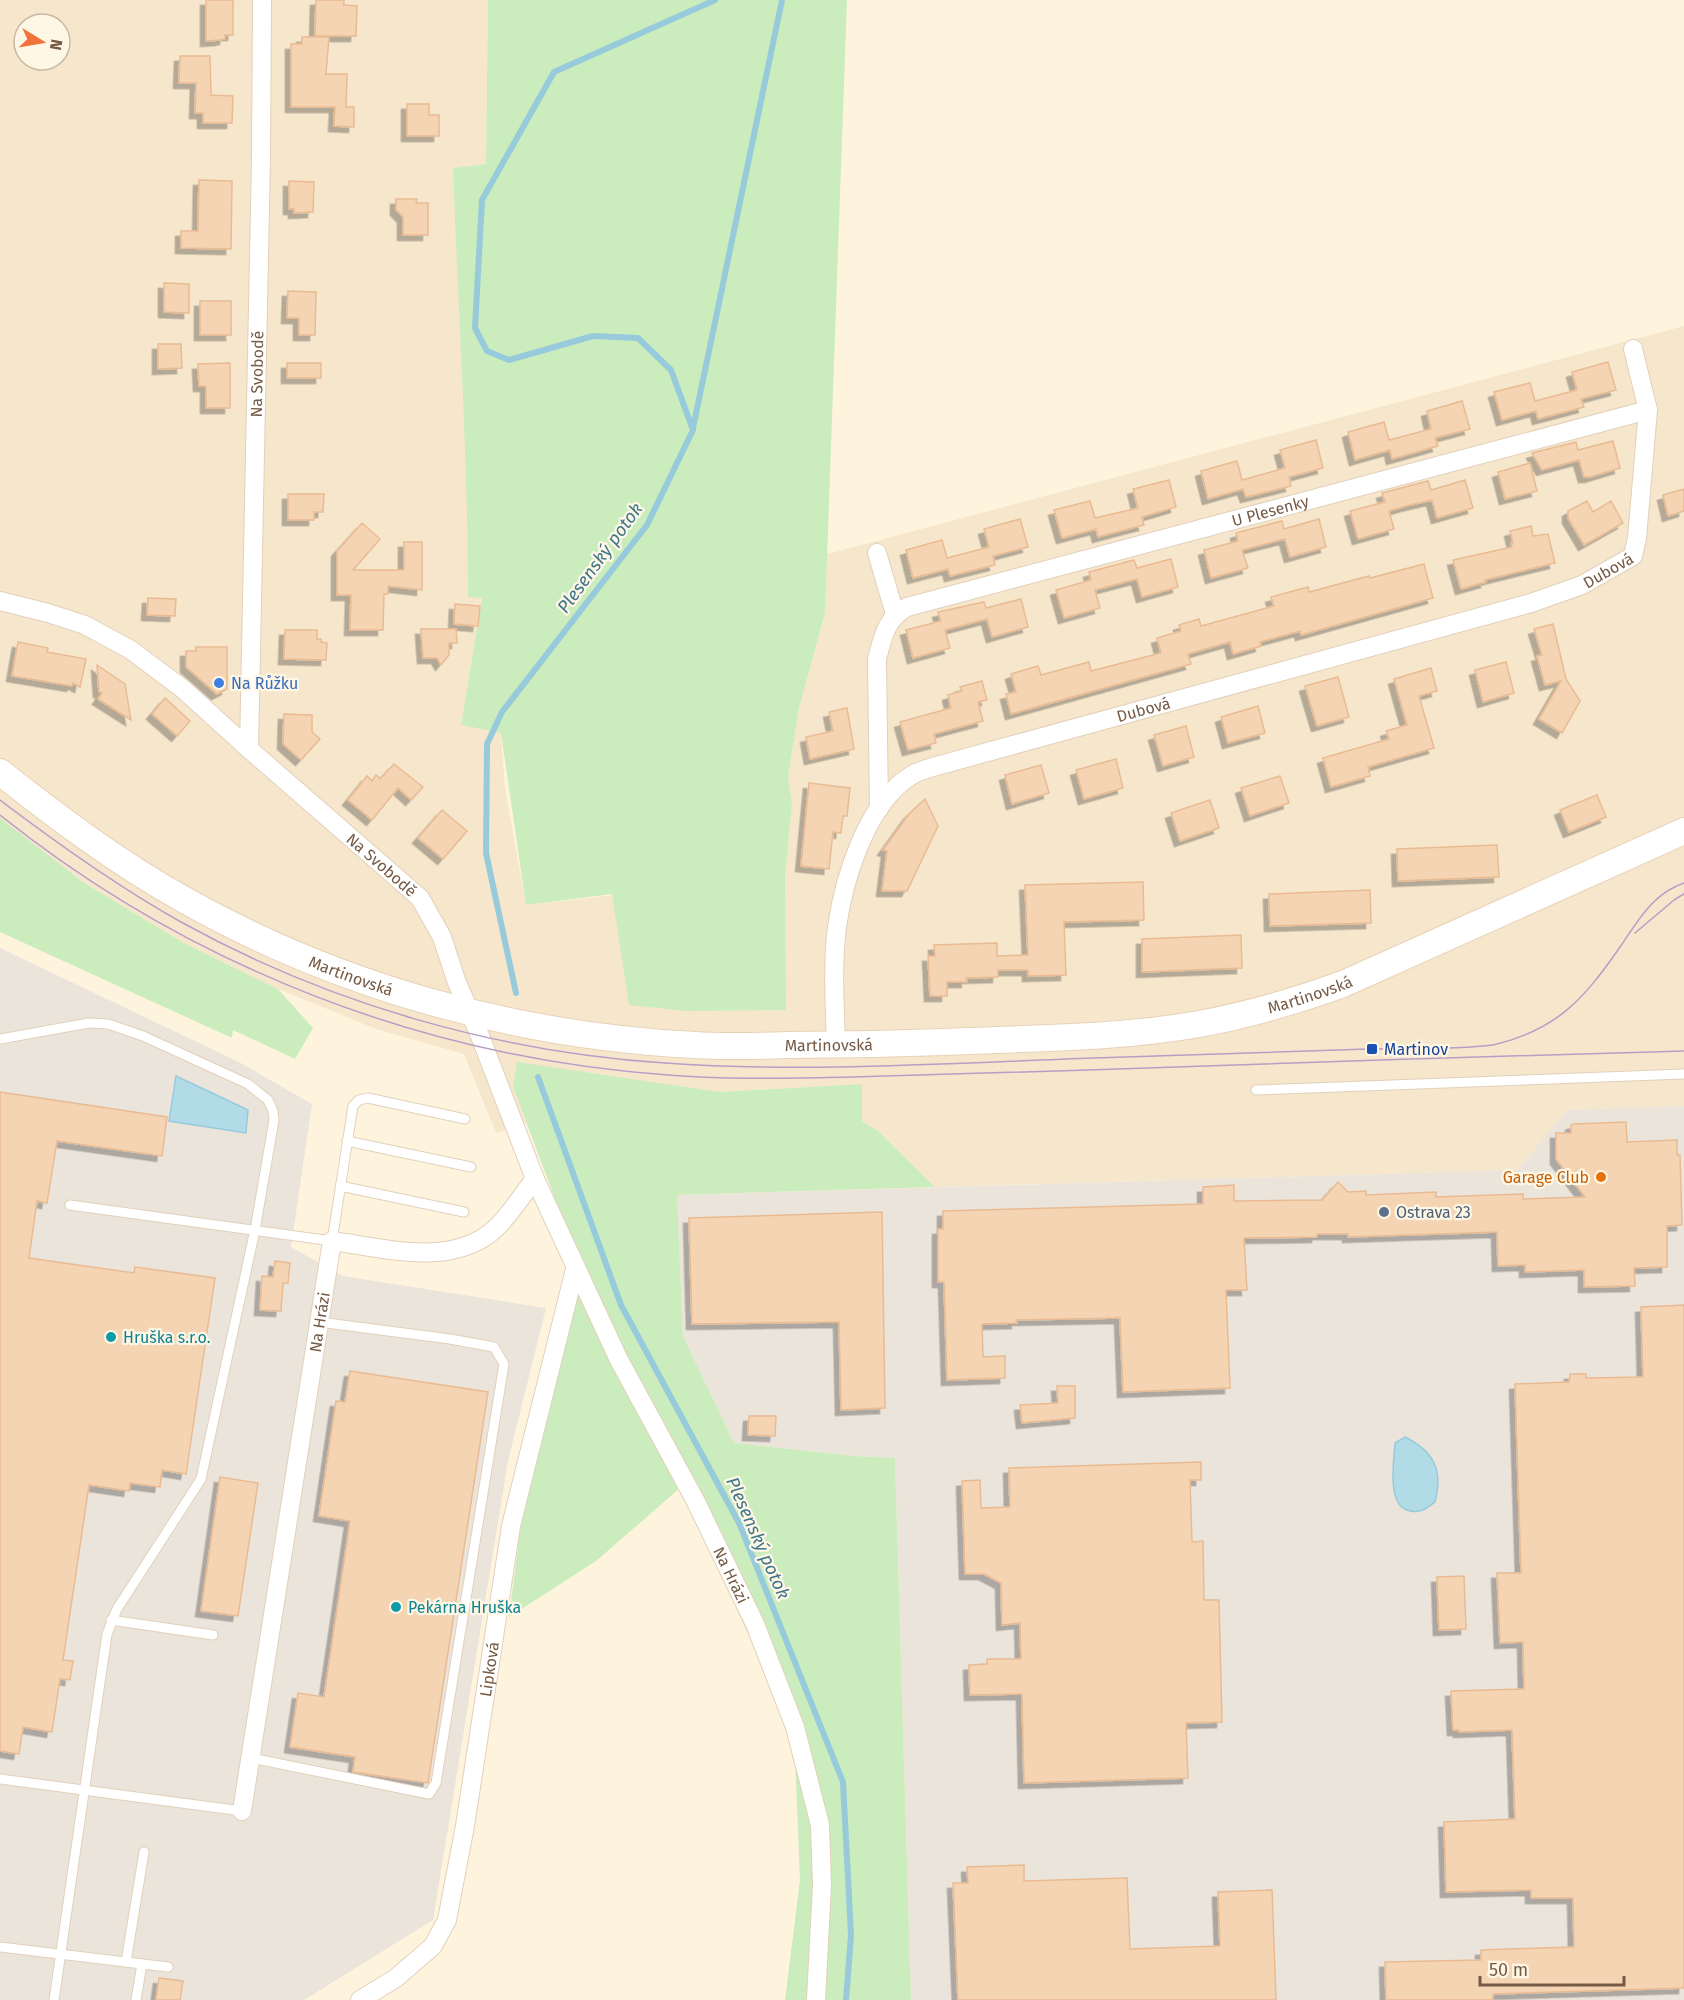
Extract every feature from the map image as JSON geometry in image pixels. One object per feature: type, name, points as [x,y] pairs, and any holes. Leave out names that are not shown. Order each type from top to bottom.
[{"type":"street","name":"Na Svobodě","points":[[249,749],[262,0]]},
{"type":"street","points":[[1633,349],[1648,410]]},
{"type":"street","name":"Dubová","points":[[836,1046],[837,929],[842,898],[858,851],[879,809],[902,782],[914,774],[933,767],[1559,595],[1582,585],[1633,556],[1648,410]]},
{"type":"street","name":"U Plesenky","points":[[895,614],[919,604],[1648,410]]},
{"type":"street","points":[[877,553],[895,614],[883,635],[877,659],[879,809]]},
{"type":"street","name":"Na Svobodě","points":[[0,601],[85,625],[131,650],[183,689],[420,898],[442,937],[456,980],[470,1012]]},
{"type":"street","name":"Martinovská","points":[[0,772],[123,863],[213,916],[326,968],[402,994],[521,1024],[620,1039],[697,1046],[836,1046],[1088,1037],[1197,1025],[1243,1015],[1304,998],[1343,984],[1684,831]]},
{"type":"street","name":"Na Hrázi","points":[[470,1012],[535,1179],[575,1269],[619,1360],[695,1500],[755,1624],[795,1727],[820,1825],[822,1885],[816,2000]]},
{"type":"street","points":[[332,1241],[420,1252],[453,1251],[483,1238],[497,1226],[535,1179]]},
{"type":"street","name":"Na Hrázi","points":[[242,1811],[332,1241]]},
{"type":"street","name":"Lipková","points":[[360,2000],[396,1978],[433,1946],[447,1920],[465,1826],[511,1526],[575,1269]]},
{"type":"lane","points":[[0,1039],[89,1023],[108,1024],[143,1036],[248,1084],[261,1093],[270,1105],[274,1120],[255,1230],[201,1479],[117,1609],[107,1634],[54,2000]]},
{"type":"lane","points":[[1256,1090],[1684,1074]]},
{"type":"lane","points":[[70,1205],[332,1241],[347,1141],[354,1106],[359,1100],[368,1098],[465,1119]]},
{"type":"lane","points":[[347,1141],[471,1167]]},
{"type":"lane","points":[[340,1186],[464,1212]]},
{"type":"lane","points":[[251,1758],[429,1794],[436,1783],[504,1364],[494,1347],[319,1322]]},
{"type":"lane","points":[[111,1620],[213,1635]]},
{"type":"lane","points":[[0,1779],[242,1811]]},
{"type":"lane","points":[[126,1962],[144,1852]]},
{"type":"lane","points":[[0,1947],[168,1967]]},
{"type":"lane","points":[[136,2000],[142,1964]]},
{"type":"shaded area","points":[[0,0],[488,0],[486,164],[453,168],[468,491],[468,596],[482,598],[461,725],[501,733],[505,788],[526,905],[785,876],[792,805],[788,778],[799,708],[825,613],[827,554],[1684,326],[1684,1106],[1567,1110],[1517,1170],[935,1187],[878,1131],[862,1121],[862,1084],[720,1092],[557,1069],[513,1087],[526,1123],[496,1133],[464,1054],[376,1029],[278,989],[182,942],[83,882],[0,818]]},
{"type":"shaded area","points":[[0,948],[239,1062],[312,1104],[291,1247],[343,1276],[546,1308],[508,1461],[433,1920],[304,2000],[0,2000]]},
{"type":"shaded area","points":[[1684,1106],[1684,2000],[911,2000],[895,1458],[854,1456],[734,1443],[683,1336],[677,1195],[1517,1170],[1567,1110]]},
{"type":"green space","points":[[488,0],[847,0],[825,613],[799,708],[788,777],[792,805],[785,876],[786,1010],[685,1011],[629,1005],[612,894],[526,905],[501,733],[461,725],[482,598],[468,597],[465,436],[453,168],[486,164]]},
{"type":"green space","points":[[0,818],[83,882],[182,942],[278,989],[313,1028],[295,1059],[233,1030],[232,1038],[0,932]]},
{"type":"green space","points":[[517,1062],[720,1092],[862,1084],[862,1121],[878,1131],[935,1187],[677,1195],[683,1336],[734,1443],[854,1456],[895,1458],[911,2000],[785,2000],[800,1880],[794,1732],[680,1488],[596,1561],[509,1617],[541,1369],[583,1273],[513,1087]]},
{"type":"water","points":[[176,1076],[248,1110],[246,1133],[169,1121]]},
{"type":"water","points":[[1405,1437],[1430,1456],[1437,1472],[1435,1502],[1420,1511],[1402,1508],[1394,1492],[1395,1443]]},
{"type":"building","points":[[206,0],[233,0],[233,35],[225,35],[225,39],[206,41]]},
{"type":"building","points":[[316,0],[344,0],[344,5],[357,6],[356,36],[315,36]]},
{"type":"building","points":[[302,37],[329,37],[326,74],[347,74],[346,107],[354,107],[354,127],[334,126],[335,107],[291,107],[291,44],[302,44]]},
{"type":"building","points":[[180,56],[210,56],[211,95],[233,96],[232,123],[203,123],[203,113],[195,113],[196,83],[179,83]]},
{"type":"building","points":[[407,104],[429,104],[429,115],[439,115],[439,136],[407,136]]},
{"type":"building","points":[[199,180],[232,181],[231,249],[181,248],[181,231],[198,231]]},
{"type":"building","points":[[289,181],[314,182],[313,212],[294,213],[294,209],[289,209]]},
{"type":"building","points":[[396,199],[417,199],[416,203],[428,203],[428,235],[403,235],[403,217],[396,210]]},
{"type":"building","points":[[164,283],[189,284],[189,313],[164,312]]},
{"type":"building","points":[[288,291],[316,292],[315,335],[299,335],[299,318],[287,318]]},
{"type":"building","points":[[200,301],[231,301],[231,335],[200,335]]},
{"type":"building","points":[[158,344],[181,344],[182,368],[158,369]]},
{"type":"building","points":[[1608,362],[1616,390],[1581,399],[1584,407],[1538,419],[1536,411],[1502,420],[1494,392],[1530,383],[1535,401],[1577,390],[1572,372]]},
{"type":"building","points":[[230,363],[230,408],[206,408],[206,386],[199,386],[198,364]]},
{"type":"building","points":[[287,363],[321,363],[321,378],[287,378]]},
{"type":"building","points":[[1462,401],[1470,429],[1435,438],[1438,446],[1392,459],[1390,450],[1355,460],[1348,432],[1384,422],[1389,440],[1431,429],[1427,411]]},
{"type":"building","points":[[1316,440],[1323,468],[1289,477],[1291,486],[1246,497],[1243,489],[1208,499],[1201,471],[1237,461],[1242,480],[1285,468],[1280,450]]},
{"type":"building","points":[[1613,441],[1620,468],[1590,477],[1584,477],[1579,460],[1542,470],[1532,453],[1576,442],[1578,450]]},
{"type":"building","points":[[1530,463],[1537,491],[1505,499],[1498,472]]},
{"type":"building","points":[[1169,480],[1176,507],[1142,517],[1144,525],[1098,537],[1096,529],[1062,538],[1054,510],[1090,501],[1095,518],[1138,508],[1133,489]]},
{"type":"building","points":[[1465,480],[1473,508],[1437,518],[1432,500],[1406,506],[1389,511],[1394,529],[1358,539],[1350,511],[1385,502],[1382,493],[1428,481],[1431,490]]},
{"type":"building","points":[[1684,489],[1684,511],[1668,516],[1663,495]]},
{"type":"building","points":[[288,494],[324,494],[323,512],[314,512],[314,520],[288,520]]},
{"type":"building","points":[[1587,501],[1593,512],[1611,501],[1623,523],[1584,545],[1568,518],[1568,511]]},
{"type":"building","points":[[1020,519],[1028,547],[993,556],[995,565],[950,576],[948,569],[913,578],[906,550],[942,540],[947,558],[989,547],[984,529]]},
{"type":"building","points":[[1319,519],[1326,547],[1290,557],[1285,539],[1242,550],[1248,568],[1211,578],[1204,550],[1238,541],[1236,533],[1282,521],[1284,529]]},
{"type":"building","points":[[362,523],[380,539],[353,570],[404,570],[404,542],[422,542],[422,590],[388,586],[388,594],[384,594],[383,630],[350,630],[351,595],[337,595],[337,551]]},
{"type":"building","points":[[1531,526],[1533,536],[1548,534],[1555,563],[1485,580],[1486,582],[1461,589],[1453,560],[1512,547],[1510,531]]},
{"type":"building","points":[[1171,559],[1178,587],[1142,597],[1137,579],[1095,590],[1100,608],[1064,618],[1056,590],[1091,580],[1089,572],[1134,560],[1137,568]]},
{"type":"building","points":[[1424,564],[1433,598],[1301,635],[1300,631],[1260,642],[1261,646],[1233,654],[1230,642],[1188,654],[1191,664],[1011,714],[1006,694],[1016,692],[1011,674],[1038,666],[1041,675],[1089,662],[1091,671],[1161,653],[1157,638],[1181,631],[1179,625],[1199,619],[1201,626],[1274,606],[1271,597],[1308,587],[1309,592]]},
{"type":"building","points":[[148,598],[176,599],[175,616],[147,615]]},
{"type":"building","points":[[1021,599],[1028,627],[992,637],[987,619],[945,630],[950,648],[913,658],[906,630],[941,621],[938,612],[984,602],[986,608]]},
{"type":"building","points":[[455,604],[480,606],[478,626],[454,624]]},
{"type":"building","points":[[1553,624],[1566,679],[1580,701],[1562,733],[1539,719],[1561,681],[1545,685],[1537,656],[1542,655],[1534,629]]},
{"type":"building","points":[[421,629],[456,629],[457,643],[449,643],[449,655],[441,665],[437,658],[423,658]]},
{"type":"building","points":[[285,630],[317,630],[317,639],[327,643],[326,660],[284,659]]},
{"type":"building","points":[[18,642],[48,648],[47,652],[86,659],[80,687],[73,683],[72,686],[12,676]]},
{"type":"building","points":[[196,647],[227,647],[227,689],[217,694],[186,667],[186,651],[196,651]]},
{"type":"building","points":[[1506,662],[1514,693],[1483,702],[1475,670]]},
{"type":"building","points":[[97,665],[125,684],[131,720],[98,699],[102,693],[99,692]]},
{"type":"building","points":[[1431,668],[1437,691],[1419,696],[1434,748],[1368,767],[1370,776],[1331,787],[1323,758],[1389,739],[1386,731],[1407,725],[1394,679]]},
{"type":"building","points":[[1338,677],[1349,717],[1317,726],[1305,686]]},
{"type":"building","points":[[982,681],[987,700],[978,702],[983,721],[934,734],[936,743],[908,750],[900,722],[951,708],[948,695],[962,691],[960,687]]},
{"type":"building","points":[[165,698],[190,721],[177,736],[152,714]]},
{"type":"building","points":[[1258,706],[1265,733],[1228,743],[1221,717]]},
{"type":"building","points":[[847,708],[854,749],[810,759],[806,737],[833,731],[829,712]]},
{"type":"building","points":[[284,714],[312,715],[312,732],[320,739],[301,760],[283,744]]},
{"type":"building","points":[[1186,726],[1194,757],[1163,766],[1154,735]]},
{"type":"building","points":[[1116,759],[1123,788],[1084,799],[1076,770]]},
{"type":"building","points":[[394,764],[423,787],[411,800],[398,788],[372,820],[348,800],[367,776],[372,781],[376,775],[380,779]]},
{"type":"building","points":[[1041,765],[1049,793],[1012,804],[1005,775]]},
{"type":"building","points":[[1280,776],[1289,803],[1250,816],[1241,788]]},
{"type":"building","points":[[809,783],[850,788],[847,816],[843,816],[841,833],[833,832],[829,869],[801,866]]},
{"type":"building","points":[[1597,795],[1606,817],[1569,832],[1560,810]]},
{"type":"building","points":[[925,799],[938,826],[907,891],[882,891],[887,851],[883,850],[909,814]]},
{"type":"building","points":[[1210,800],[1219,828],[1180,841],[1171,813]]},
{"type":"building","points":[[442,810],[467,831],[443,859],[418,838]]},
{"type":"building","points":[[1497,845],[1499,877],[1398,881],[1397,849]]},
{"type":"building","points":[[1143,882],[1144,920],[1064,922],[1066,975],[1028,976],[1028,970],[998,970],[998,977],[966,978],[967,982],[947,982],[947,996],[930,996],[928,956],[935,956],[934,945],[997,943],[997,956],[1028,955],[1025,885]]},
{"type":"building","points":[[1370,890],[1371,923],[1270,926],[1269,894]]},
{"type":"building","points":[[1241,935],[1242,968],[1142,972],[1142,939]]},
{"type":"building","points":[[0,1092],[167,1117],[162,1156],[57,1141],[47,1203],[37,1201],[29,1258],[134,1273],[135,1267],[215,1278],[186,1474],[162,1470],[160,1487],[130,1483],[129,1491],[89,1485],[63,1660],[73,1661],[70,1680],[60,1679],[52,1732],[23,1727],[19,1754],[0,1751]]},
{"type":"building","points":[[1626,1122],[1627,1142],[1677,1140],[1677,1155],[1680,1155],[1682,1225],[1667,1226],[1667,1267],[1634,1268],[1635,1286],[1584,1287],[1584,1270],[1525,1272],[1525,1265],[1498,1266],[1497,1232],[1348,1237],[1348,1234],[1317,1234],[1317,1237],[1244,1238],[1247,1290],[1226,1290],[1230,1388],[1123,1392],[1120,1318],[1016,1320],[1017,1323],[982,1324],[983,1357],[1005,1356],[1005,1378],[947,1380],[944,1282],[938,1282],[938,1229],[943,1229],[943,1211],[1203,1204],[1203,1187],[1234,1185],[1234,1201],[1322,1200],[1338,1182],[1348,1192],[1366,1191],[1366,1195],[1436,1192],[1436,1197],[1523,1194],[1523,1199],[1585,1197],[1556,1159],[1556,1133],[1571,1133],[1573,1124]]},
{"type":"building","points":[[882,1212],[885,1408],[841,1410],[839,1322],[692,1324],[689,1218]]},
{"type":"building","points":[[275,1261],[290,1263],[288,1283],[283,1283],[281,1311],[260,1310],[262,1276],[273,1277]]},
{"type":"building","points":[[1684,1305],[1684,1988],[1493,1994],[1493,2000],[1386,2000],[1385,1962],[1481,1960],[1481,1950],[1574,1947],[1573,1898],[1531,1898],[1531,1890],[1446,1892],[1444,1822],[1515,1819],[1512,1730],[1459,1732],[1459,1730],[1453,1730],[1451,1691],[1524,1689],[1523,1642],[1500,1643],[1497,1573],[1521,1573],[1515,1384],[1569,1382],[1570,1374],[1586,1374],[1586,1378],[1643,1377],[1641,1307]]},
{"type":"building","name":"Pekárna Hruška","points":[[350,1371],[488,1392],[428,1783],[353,1772],[355,1757],[290,1747],[298,1693],[324,1697],[350,1521],[319,1516],[336,1401],[345,1402]]},
{"type":"building","points":[[1057,1386],[1075,1386],[1075,1418],[1022,1423],[1020,1405],[1058,1403]]},
{"type":"building","points":[[749,1416],[776,1416],[775,1436],[748,1435]]},
{"type":"building","points":[[1201,1462],[1201,1480],[1190,1480],[1192,1542],[1203,1541],[1204,1600],[1219,1600],[1222,1722],[1186,1723],[1188,1778],[1024,1783],[1022,1694],[970,1695],[969,1665],[987,1664],[987,1659],[1021,1659],[1020,1623],[1002,1625],[1001,1583],[984,1574],[965,1574],[962,1481],[980,1480],[981,1508],[1010,1507],[1009,1468]]},
{"type":"building","points":[[220,1477],[258,1483],[238,1616],[201,1611]]},
{"type":"building","points":[[1464,1576],[1466,1629],[1439,1630],[1437,1577]]},
{"type":"building","points":[[1024,1865],[1024,1881],[1127,1878],[1130,1949],[1220,1946],[1218,1892],[1272,1890],[1276,2000],[958,2000],[953,1883],[968,1883],[967,1867]]},
{"type":"building","points":[[159,1978],[183,1981],[180,2000],[156,2000]]},
{"type":"waterway","name":"Plesenský potok","points":[[516,993],[486,853],[487,744],[502,712],[647,525],[693,430],[671,370],[638,338],[593,336],[509,360],[487,351],[475,328],[482,200],[554,72],[715,0]]},
{"type":"waterway","points":[[693,428],[782,0]]},
{"type":"waterway","name":"Plesenský potok","points":[[538,1077],[621,1305],[739,1523],[843,1782],[851,1935],[846,2000]]},
{"type":"tram line","points":[[0,800],[88,864],[181,922],[237,951],[355,1000],[477,1035],[539,1048],[602,1057],[718,1066],[879,1066],[1493,1045],[1535,1031],[1567,1010],[1607,966],[1654,901],[1684,883]]},
{"type":"tram line","points":[[0,815],[73,869],[150,917],[231,960],[314,996],[400,1025],[487,1049],[577,1065],[691,1077],[783,1078],[1684,1051]]},
{"type":"tram line","points":[[1635,933],[1684,894]]},
{"type":"place","name":"Na Růžku","points":[[219,683]]},
{"type":"place","name":"Martinov","points":[[1372,1049]]},
{"type":"place","name":"Garage Club","points":[[1601,1177]]},
{"type":"place","name":"Ostrava 23","points":[[1384,1212]]},
{"type":"place","name":"Hruška s.r.o.","points":[[111,1337]]},
{"type":"place","name":"Pekárna Hruška","points":[[396,1607]]}]
